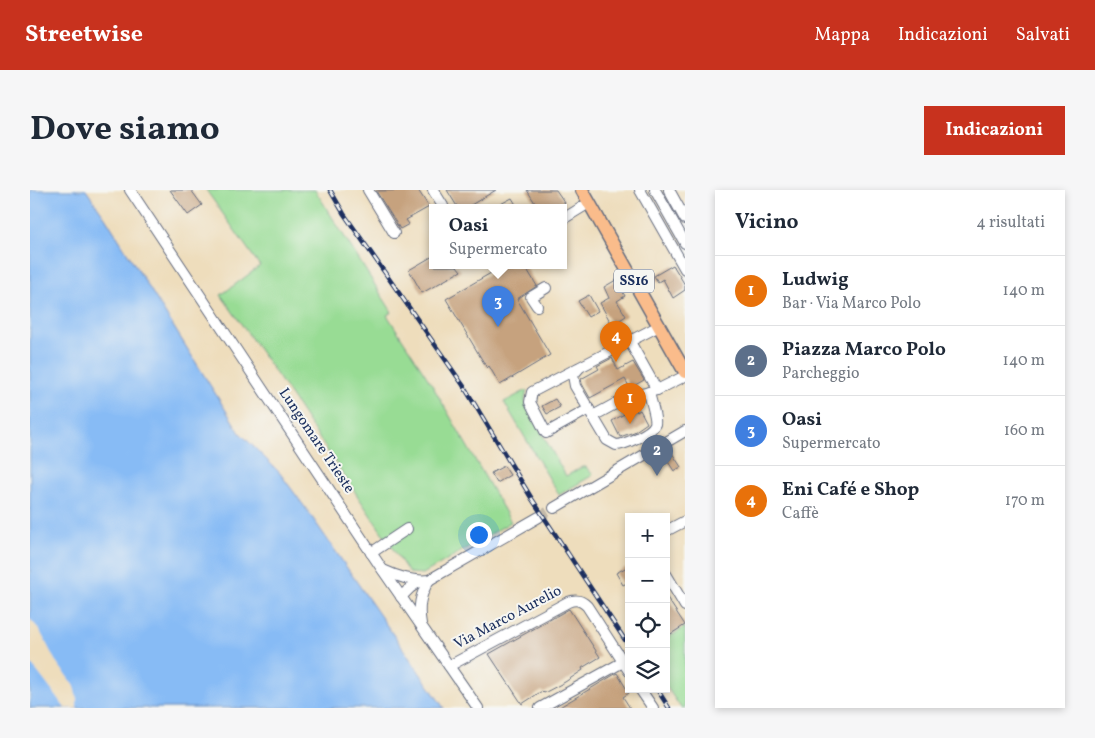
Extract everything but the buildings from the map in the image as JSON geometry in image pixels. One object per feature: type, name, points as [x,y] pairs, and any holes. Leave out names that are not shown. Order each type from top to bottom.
[{"type":"main road","name":"SS16","points":[[582,190],[685,372]]},
{"type":"street","name":"Lungomare Trieste","points":[[130,190],[371,553],[478,708]]},
{"type":"street","points":[[368,190],[394,233]]},
{"type":"street","points":[[433,190],[442,204]]},
{"type":"street","points":[[640,190],[685,269]]},
{"type":"street","points":[[655,190],[685,243]]},
{"type":"street","points":[[668,190],[685,219]]},
{"type":"street","points":[[567,217],[589,203]]},
{"type":"street","points":[[537,306],[531,297],[546,288]]},
{"type":"street","points":[[659,326],[532,392],[530,402],[546,433],[626,398],[653,391],[685,376]]},
{"type":"street","points":[[580,367],[573,375],[574,383],[591,413],[609,442],[616,446],[624,444],[650,430],[655,425],[656,420],[653,391],[630,342]]},
{"type":"street","points":[[554,508],[684,432]]},
{"type":"street","points":[[401,597],[410,588],[425,583],[538,517]]},
{"type":"street","points":[[670,529],[685,521]]},
{"type":"street","points":[[371,553],[407,529]]},
{"type":"street","points":[[382,569],[400,577],[425,583]]},
{"type":"street","points":[[670,581],[685,606]]},
{"type":"street","points":[[422,628],[419,608],[425,583]]},
{"type":"street","name":"Via Marco Aurelio","points":[[449,666],[574,600],[582,602],[587,606],[625,665]]},
{"type":"street","points":[[540,708],[625,667]]},
{"type":"street","points":[[643,693],[652,708]]},
{"type":"green space","points":[[206,190],[315,190],[392,312],[387,315],[432,385],[511,522],[423,574],[409,573],[279,378],[221,295],[260,266]]},
{"type":"green space","points":[[527,390],[525,400],[527,407],[566,476],[582,467],[586,467],[593,475],[559,495],[504,402]]},
{"type":"green space","points":[[685,627],[685,708],[681,708],[670,692],[670,636]]},
{"type":"water","points":[[30,190],[86,190],[105,217],[240,433],[279,472],[444,708],[30,708]]},
{"type":"pier","points":[[30,619],[39,629],[55,660],[74,686],[77,708],[65,708],[30,662]]},
{"type":"tunnel","points":[[539,517],[554,508]]},
{"type":"railway","points":[[330,190],[344,214],[463,385],[532,499],[625,640]]},
{"type":"railway","points":[[660,693],[669,708]]},
{"type":"place","name":"Oasi","points":[[498,327]]},
{"type":"place","name":"Eni Café e Shop","points":[[616,362]]},
{"type":"place","name":"Ludwig","points":[[630,424]]},
{"type":"place","name":"Piazza Marco Polo","points":[[657,476]]}]
